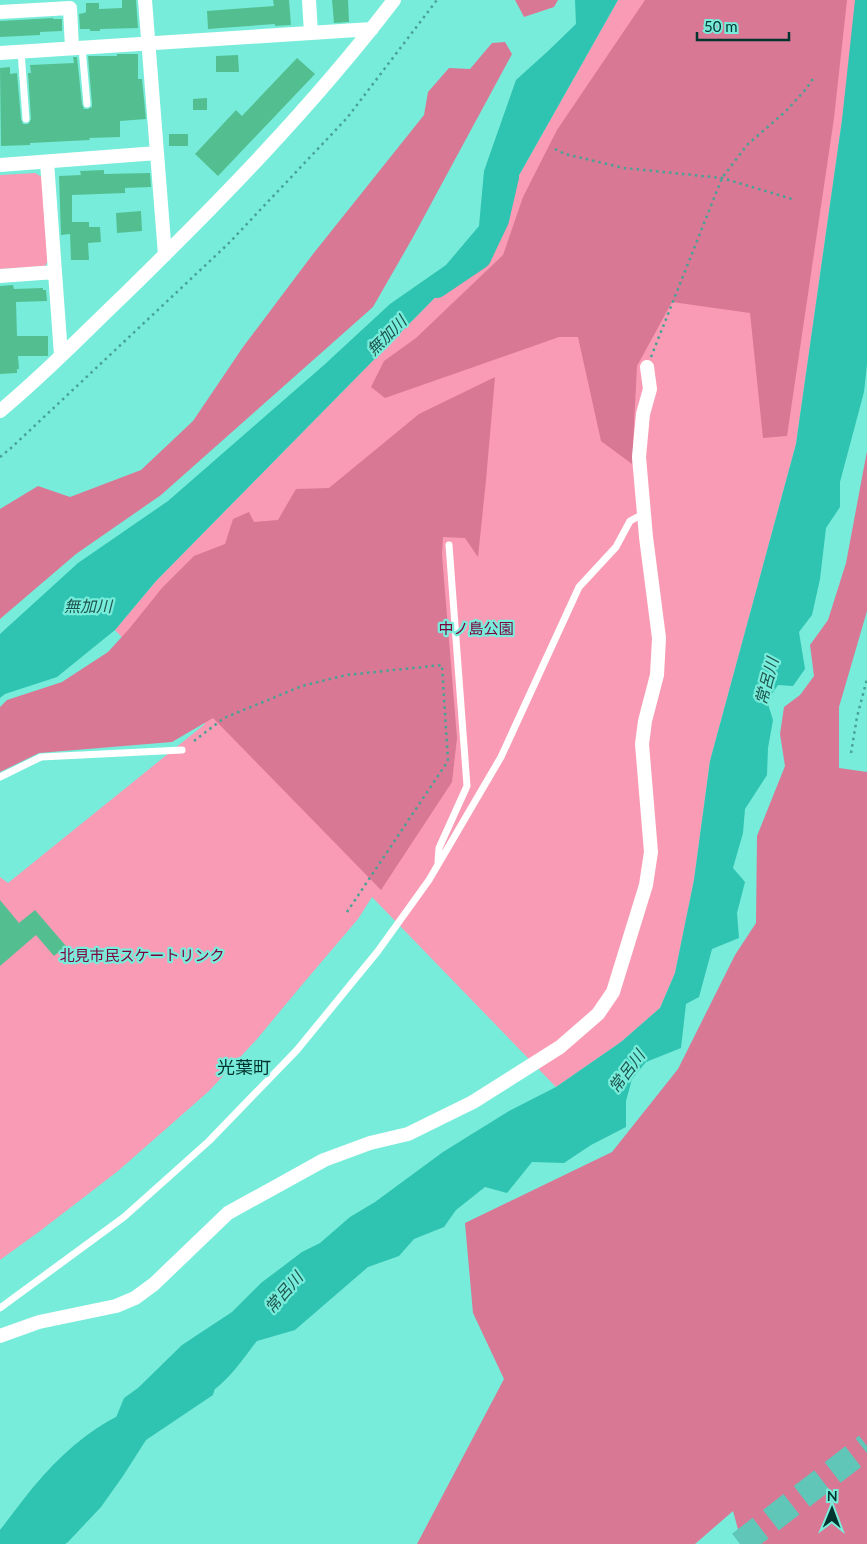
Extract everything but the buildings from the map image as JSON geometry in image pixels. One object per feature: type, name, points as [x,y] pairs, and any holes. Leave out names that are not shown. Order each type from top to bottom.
[{"type":"street","points":[[145,0],[165,255]]},
{"type":"street","points":[[310,0],[311,33]]},
{"type":"street","points":[[0,411],[62,355],[165,255],[283,133],[372,29],[394,0]]},
{"type":"street","points":[[0,12],[70,8],[77,48]]},
{"type":"street","points":[[0,53],[372,29]]},
{"type":"street","points":[[0,165],[157,153]]},
{"type":"street","points":[[47,162],[62,355]]},
{"type":"street","points":[[0,276],[55,272]]},
{"type":"street","points":[[0,1336],[39,1322],[108,1308],[135,1298],[154,1284],[228,1213],[324,1160],[370,1143],[408,1134],[473,1102],[560,1047],[598,1014],[613,992],[646,885],[650,863],[651,838],[642,744],[645,721],[657,675],[659,638],[643,514],[639,457],[643,414],[650,389],[648,367]]},
{"type":"lane","points":[[77,48],[87,104]]},
{"type":"lane","points":[[21,52],[26,119]]},
{"type":"lane","points":[[0,1308],[124,1217],[209,1141],[297,1050],[378,951],[429,880],[502,757],[579,587],[616,547],[630,521],[643,514]]},
{"type":"lane","points":[[438,865],[439,848],[467,786],[450,544]]},
{"type":"lane","points":[[0,777],[41,757],[182,750]]},
{"type":"path","points":[[0,457],[228,244],[347,118],[437,0]]},
{"type":"path","points":[[648,367],[722,178],[747,145],[786,111],[806,90],[815,76]]},
{"type":"path","points":[[555,149],[565,154],[624,168],[722,178],[792,199]]},
{"type":"path","points":[[194,741],[224,718],[302,686],[346,675],[442,665],[448,761],[345,915]]},
{"type":"path","points":[[851,753],[857,717],[867,679]]},
{"type":"green space","name":"中ノ島公園","points":[[618,0],[856,0],[843,113],[796,444],[710,761],[694,880],[675,973],[660,1008],[621,1042],[556,1087],[372,897],[358,919],[257,1039],[209,1091],[118,1171],[0,1260],[0,877],[8,883],[205,724],[115,630],[156,581],[470,262]]},
{"type":"green space","points":[[35,173],[42,177],[48,261],[45,266],[0,269],[0,175]]},
{"type":"shaded area","points":[[515,0],[558,0],[554,7],[524,17]]},
{"type":"shaded area","points":[[645,0],[847,0],[834,118],[787,436],[763,438],[750,313],[672,302],[637,366],[632,464],[601,441],[578,337],[559,337],[385,398],[371,387],[384,361],[416,338],[503,255],[523,197],[557,130]]},
{"type":"shaded area","points":[[505,42],[512,54],[373,307],[161,495],[76,554],[0,619],[0,509],[38,486],[70,497],[141,470],[193,421],[243,347],[313,254],[424,115],[428,92],[449,68],[470,69],[492,43]]},
{"type":"shaded area","points":[[495,377],[478,557],[465,538],[443,537],[442,555],[457,738],[452,782],[381,890],[213,718],[172,742],[39,753],[0,772],[0,707],[7,700],[62,682],[108,652],[162,588],[194,556],[225,544],[233,519],[249,512],[254,522],[278,520],[296,489],[329,488],[419,414]]},
{"type":"shaded area","points":[[867,451],[867,611],[839,707],[839,768],[867,772],[867,1544],[742,1544],[733,1511],[695,1544],[417,1544],[504,1379],[473,1313],[465,1223],[612,1152],[678,1069],[735,955],[756,923],[757,836],[785,766],[780,734],[784,707],[800,695],[814,676],[810,645],[828,620],[846,563]]},
{"type":"water","name":"無加川","points":[[575,0],[618,0],[470,262],[156,581],[115,630],[57,677],[5,694],[0,698],[0,634],[78,563],[168,501],[324,365],[390,304],[446,265],[479,226],[484,171],[516,80],[576,24]]},
{"type":"water","points":[[855,0],[867,0],[867,364],[864,392],[840,482],[840,507],[826,528],[820,579],[812,615],[799,632],[805,669],[793,686],[778,685],[767,701],[773,720],[768,748],[767,775],[745,809],[743,833],[733,868],[745,882],[737,913],[739,938],[712,949],[699,997],[686,1004],[681,1048],[646,1062],[632,1079],[626,1101],[626,1127],[591,1145],[564,1163],[532,1162],[507,1193],[485,1187],[456,1210],[444,1227],[414,1239],[399,1256],[368,1267],[295,1330],[257,1341],[224,1356],[213,1395],[146,1440],[101,1507],[68,1542],[65,1544],[0,1544],[0,1530],[34,1510],[46,1481],[71,1468],[113,1425],[124,1398],[138,1388],[182,1345],[232,1312],[261,1283],[302,1252],[320,1243],[350,1217],[375,1202],[443,1152],[509,1111],[556,1087],[621,1042],[660,1008],[675,973],[694,880],[710,761],[796,444],[842,120]]},
{"type":"waterway","name":"無加川","points":[[437,287],[480,258],[498,220],[508,177]]},
{"type":"waterway","name":"常呂川","points":[[197,1388],[206,1383],[221,1369],[253,1328]]},
{"type":"waterway","name":"常呂川","points":[[3,1544],[59,1474],[90,1447],[124,1425]]},
{"type":"tunnel","points":[[740,1544],[867,1446]]},
{"type":"district","name":"光葉町","points":[[244,1067]]},
{"type":"park label","name":"北見市民スケートリンク","points":[[142,955]]}]
